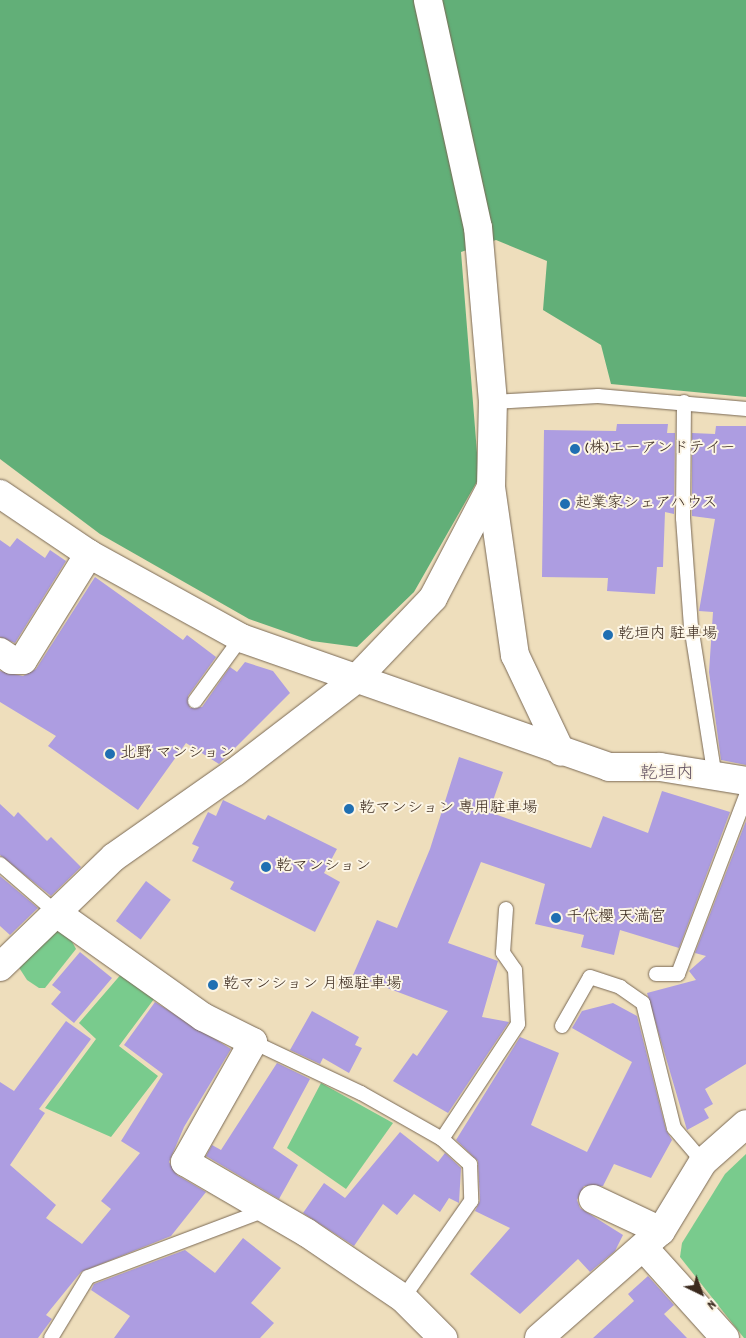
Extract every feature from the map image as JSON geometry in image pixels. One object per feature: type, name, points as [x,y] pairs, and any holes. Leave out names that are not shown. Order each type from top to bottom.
[{"type":"street","points":[[428,0],[478,228],[493,402],[492,487],[515,655],[562,752]]},
{"type":"street","points":[[0,966],[58,914],[114,857],[235,772],[355,680],[433,598],[492,487]]},
{"type":"street","points":[[0,494],[89,554],[241,638],[355,680],[609,767],[660,767],[715,777],[746,780]]},
{"type":"street","points":[[0,652],[12,660],[24,660],[89,554]]},
{"type":"street","points":[[58,914],[195,1011],[252,1042],[184,1162],[265,1210],[403,1298],[443,1338]]},
{"type":"street","points":[[539,1338],[653,1240],[703,1162],[746,1124]]},
{"type":"street","points":[[593,1199],[653,1240],[725,1338]]},
{"type":"lane","points":[[493,402],[598,396],[684,402],[746,409]]},
{"type":"lane","points":[[684,402],[683,518],[691,626],[715,777]]},
{"type":"lane","points":[[195,701],[241,638]]},
{"type":"lane","points":[[656,974],[678,974],[746,796]]},
{"type":"lane","points":[[0,864],[58,914]]},
{"type":"lane","points":[[442,1139],[518,1024],[515,970],[503,953],[506,909]]},
{"type":"lane","points":[[562,1026],[590,978],[620,988],[643,1003],[674,1128],[703,1162]]},
{"type":"lane","points":[[252,1042],[298,1059],[442,1139],[470,1164],[472,1202],[403,1298]]},
{"type":"lane","points":[[51,1338],[88,1277],[265,1210]]},
{"type":"green space","points":[[0,0],[746,0],[746,397],[611,384],[601,345],[543,310],[547,261],[496,240],[461,252],[479,478],[414,592],[357,647],[312,641],[249,619],[100,534],[0,459]]},
{"type":"green space","points":[[56,930],[67,932],[76,949],[45,988],[39,988],[27,980],[18,966]]},
{"type":"green space","points":[[123,972],[157,995],[119,1046],[158,1076],[111,1137],[45,1108],[96,1039],[79,1023]]},
{"type":"green space","points":[[321,1083],[393,1123],[346,1189],[287,1148]]},
{"type":"green space","points":[[746,1154],[746,1338],[744,1338],[680,1257],[682,1243],[725,1174]]},
{"type":"building","points":[[617,424],[668,424],[667,433],[675,433],[674,514],[665,512],[663,567],[657,567],[655,594],[607,591],[608,578],[542,577],[544,430],[616,431]]},
{"type":"building","points":[[716,426],[746,426],[746,765],[721,760],[709,672],[713,612],[699,611],[715,519],[692,516],[692,433],[715,434]]},
{"type":"building","points":[[17,538],[45,558],[50,550],[66,561],[15,643],[0,637],[0,540],[10,547]]},
{"type":"building","points":[[95,577],[183,640],[187,635],[216,657],[188,696],[190,708],[202,707],[230,667],[237,672],[245,662],[273,671],[290,693],[219,764],[186,743],[138,810],[48,746],[56,736],[0,702],[0,671],[23,676],[36,669]]},
{"type":"building","points":[[459,757],[503,772],[489,812],[591,848],[603,816],[648,833],[662,791],[730,812],[679,948],[620,930],[614,955],[581,947],[584,935],[535,924],[545,884],[481,862],[448,943],[498,961],[482,1017],[509,1022],[448,1113],[393,1081],[413,1053],[417,1056],[448,1011],[353,975],[377,920],[397,928],[430,849]]},
{"type":"building","name":"乾マンション","points":[[223,800],[265,820],[268,815],[337,849],[324,873],[340,882],[315,932],[230,889],[234,882],[192,861],[199,847],[192,844],[208,812],[216,816]]},
{"type":"building","points":[[0,804],[14,817],[18,812],[47,841],[51,837],[81,867],[51,896],[0,855]]},
{"type":"building","points":[[746,821],[746,1064],[705,1089],[713,1104],[704,1109],[709,1118],[687,1130],[647,993],[696,980],[689,971],[706,956],[695,953]]},
{"type":"building","points":[[0,876],[38,908],[10,935],[0,926]]},
{"type":"building","points":[[146,881],[171,900],[141,940],[116,921]]},
{"type":"building","points":[[80,952],[112,978],[74,1023],[51,1004],[61,992],[52,985]]},
{"type":"building","points":[[155,1002],[231,1049],[184,1127],[169,1162],[177,1175],[206,1192],[171,1236],[81,1272],[46,1315],[52,1319],[38,1338],[0,1338],[0,1082],[14,1091],[66,1021],[91,1039],[39,1109],[45,1113],[10,1165],[56,1205],[46,1218],[82,1244],[111,1209],[101,1201],[140,1153],[121,1141],[163,1074],[124,1045]]},
{"type":"building","points":[[613,1003],[637,1016],[666,1130],[672,1140],[651,1178],[614,1164],[603,1186],[584,1186],[577,1200],[580,1208],[623,1235],[615,1251],[590,1272],[578,1259],[520,1314],[470,1274],[510,1228],[475,1211],[480,1201],[478,1161],[456,1140],[520,1037],[559,1053],[531,1125],[587,1152],[632,1062],[572,1028],[582,1011]]},
{"type":"building","points":[[312,1011],[359,1037],[355,1045],[362,1048],[349,1073],[323,1058],[320,1064],[290,1050]]},
{"type":"building","points":[[277,1063],[310,1079],[273,1148],[298,1165],[279,1199],[206,1156],[212,1145],[221,1150]]},
{"type":"building","points":[[400,1132],[438,1162],[445,1153],[461,1168],[459,1203],[449,1198],[440,1212],[414,1194],[397,1215],[383,1204],[354,1246],[303,1213],[324,1183],[345,1198]]},
{"type":"building","points":[[243,1238],[281,1268],[251,1303],[274,1323],[260,1338],[114,1338],[130,1316],[91,1290],[94,1284],[185,1250],[215,1273]]},
{"type":"building","points":[[648,1276],[674,1305],[664,1314],[687,1338],[593,1338],[634,1301],[628,1294]]},
{"type":"place","name":"(株)エーアンドテイー","points":[[575,449]]},
{"type":"place","name":"起業家シェアハウス","points":[[565,504]]},
{"type":"place","name":"乾垣内 駐車場","points":[[608,635]]},
{"type":"place","name":"北野 マンション","points":[[110,754]]},
{"type":"place","name":"乾マンション 専用駐車場","points":[[349,809]]},
{"type":"place","name":"乾マンション","points":[[266,867]]},
{"type":"place","name":"千代櫻 天満宮","points":[[556,918]]},
{"type":"place","name":"乾マンション 月極駐車場","points":[[213,985]]},
{"type":"district","name":"乾垣内","points":[[667,775]]}]
